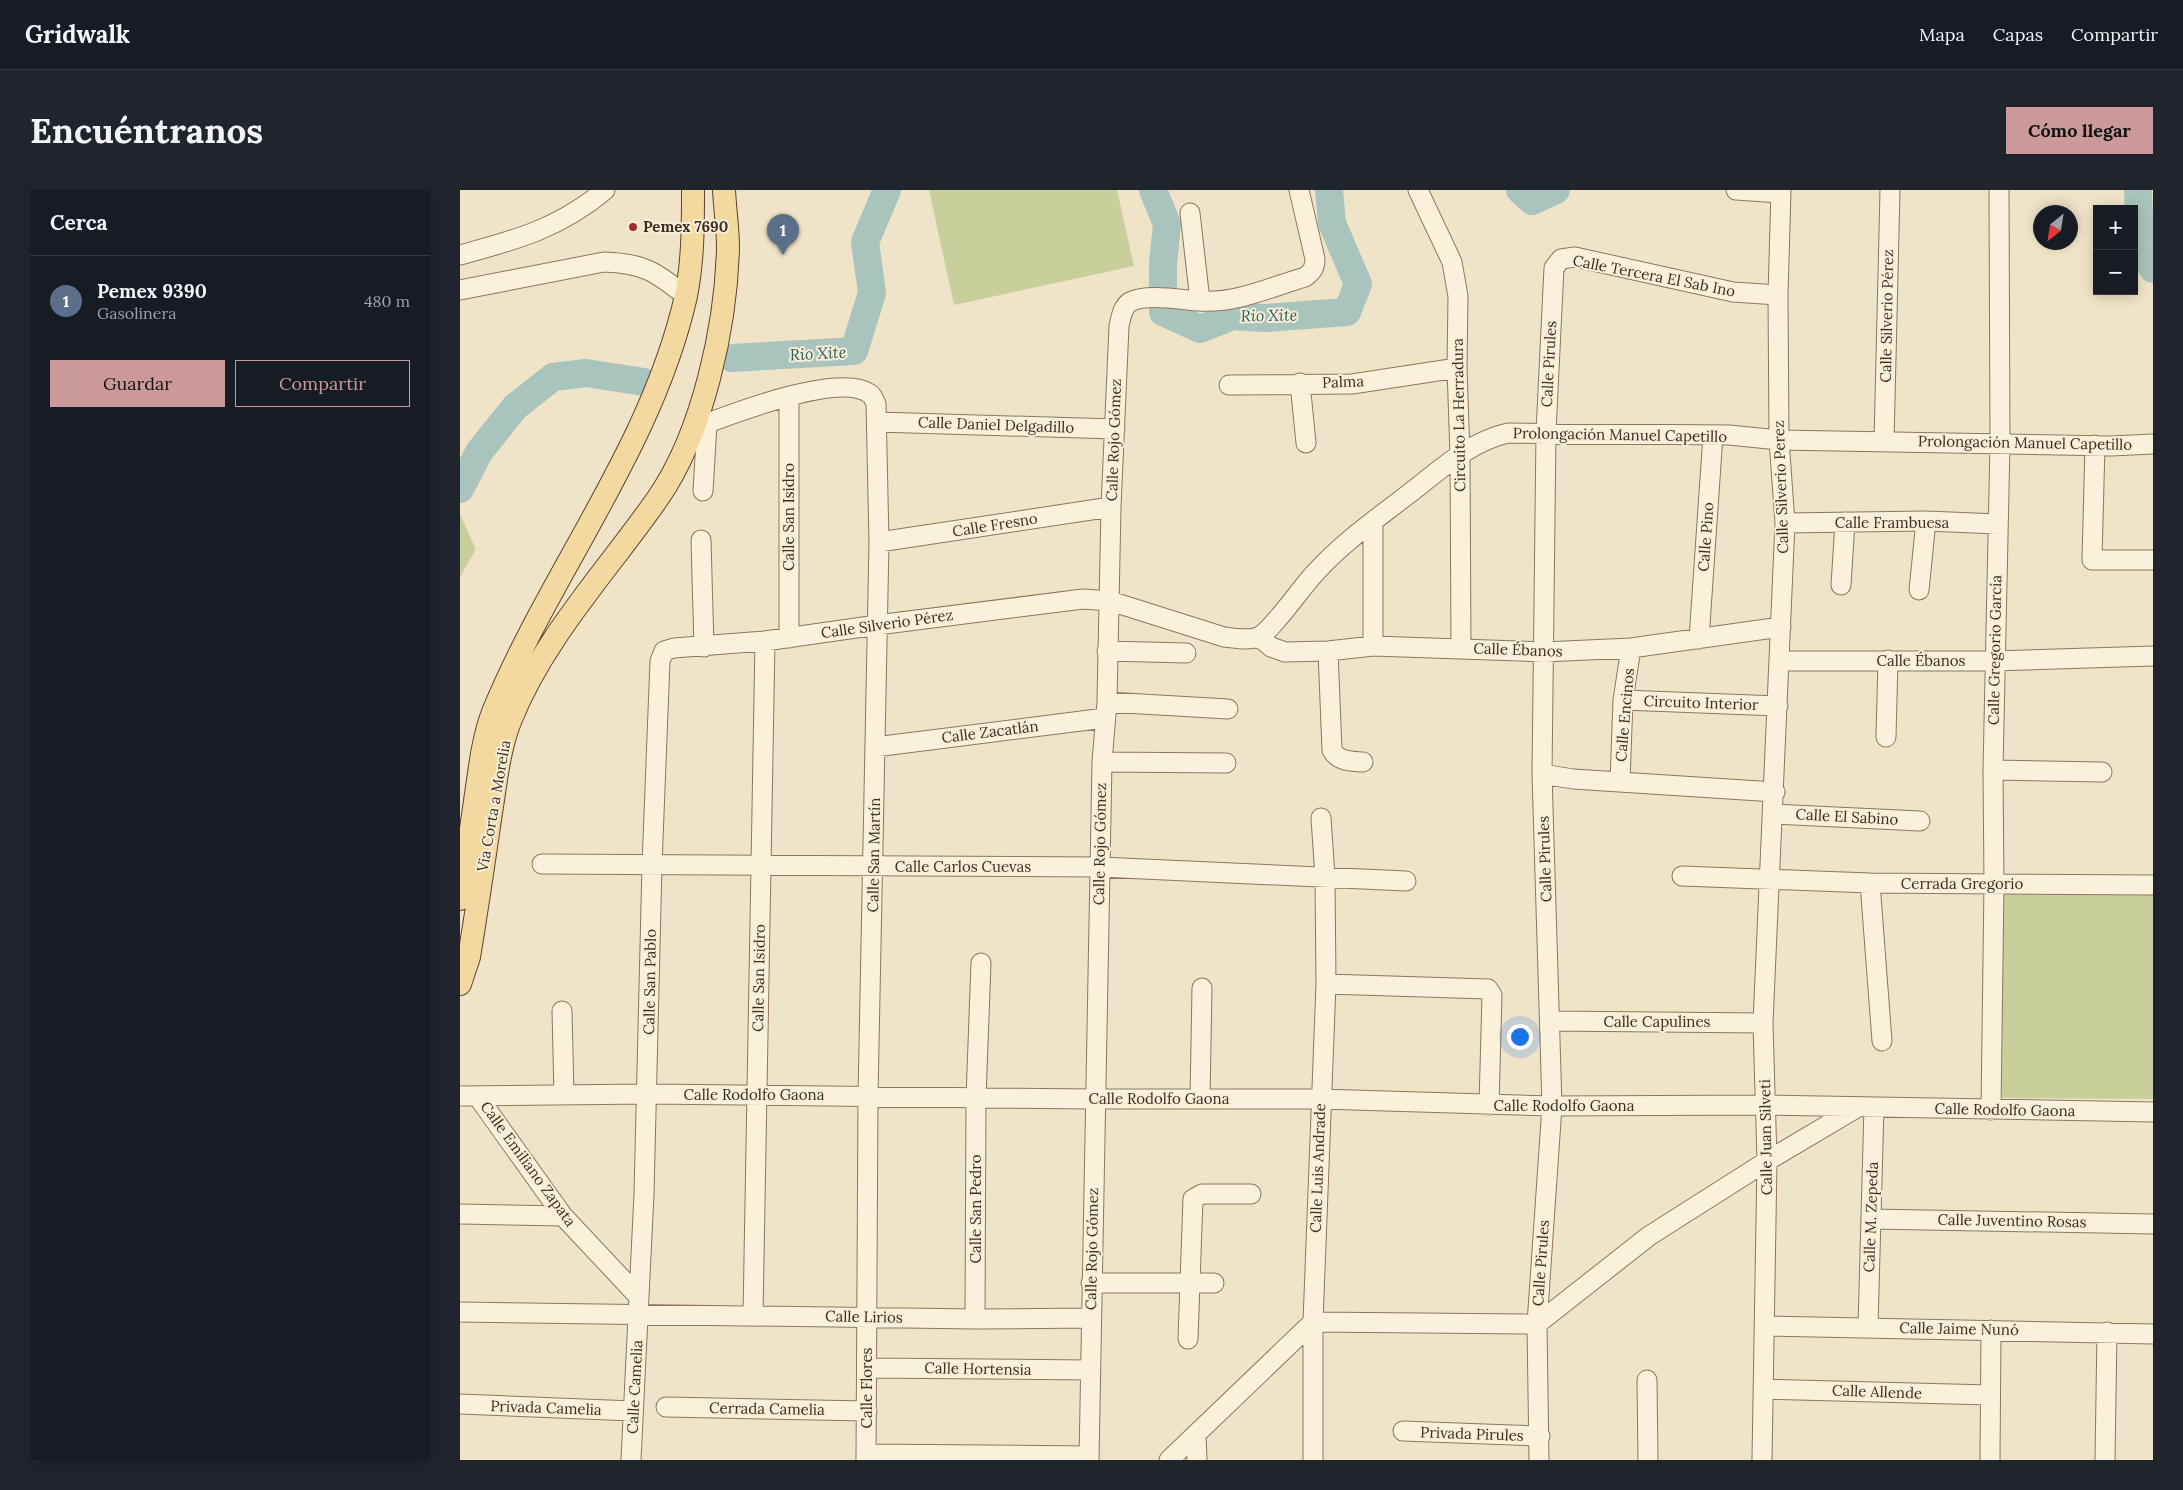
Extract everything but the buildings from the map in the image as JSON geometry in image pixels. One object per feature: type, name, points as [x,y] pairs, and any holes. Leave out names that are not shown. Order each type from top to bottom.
[{"type":"main road","name":"Via Corta a Morelia","points":[[460,899],[463,866],[481,760],[492,715],[512,669],[607,493],[647,410],[670,350],[686,296],[692,256],[693,190]]},
{"type":"main road","name":"Via Corta a Morelia","points":[[460,984],[469,956],[500,757],[510,720],[531,678],[552,643],[659,496],[699,426],[725,297],[728,246],[724,190]]},
{"type":"main road","points":[[577,548],[609,564]]},
{"type":"street","points":[[460,255],[507,242],[548,227],[583,208],[605,190]]},
{"type":"street","name":"Calle Rojo Gómez","points":[[1089,1458],[1094,1099],[1102,762],[1106,710],[1111,507],[1119,326],[1122,313],[1130,302],[1145,298],[1214,302],[1245,295],[1305,277],[1311,273],[1315,267],[1315,259],[1299,190]]},
{"type":"street","name":"Circuito La Herradura","points":[[1418,190],[1452,262],[1458,296],[1457,368],[1460,455],[1461,648]]},
{"type":"street","points":[[1736,190],[1781,191]]},
{"type":"street","name":"Calle Silverio Pérez","points":[[1884,442],[1890,190]]},
{"type":"street","name":"Calle Gregorio García","points":[[1991,1110],[1994,661],[2000,444],[1999,190]]},
{"type":"street","name":"Calle Silverio Perez","points":[[1774,814],[1785,523],[1779,440],[1778,295],[1781,191]]},
{"type":"street","points":[[1190,212],[1200,301]]},
{"type":"street","name":"Calle Tercera El Sab Ino","points":[[1561,259],[1575,257],[1733,292],[1778,295]]},
{"type":"street","name":"Calle Pirules","points":[[1539,1460],[1537,1324],[1552,1106],[1542,774],[1546,432],[1554,268],[1561,259]]},
{"type":"street","points":[[460,290],[604,262],[627,263],[646,268],[663,278],[686,296]]},
{"type":"street","name":"Palma","points":[[1229,385],[1352,384],[1457,368]]},
{"type":"street","points":[[1300,383],[1306,443]]},
{"type":"street","name":"Calle San Martín","points":[[789,396],[836,387],[862,390],[872,395],[876,404],[879,542],[868,1096],[867,1317]]},
{"type":"street","points":[[703,492],[699,426],[789,396]]},
{"type":"street","name":"Calle San Isidro","points":[[789,396],[789,638]]},
{"type":"street","name":"Calle Daniel Delgadillo","points":[[877,422],[1115,429]]},
{"type":"street","name":"Prolongación Manuel Capetillo","points":[[1259,637],[1269,628],[1304,584],[1332,554],[1460,455],[1488,438],[1508,433],[1713,435],[1779,440],[2000,444],[2153,444]]},
{"type":"street","name":"Calle Pino","points":[[1699,639],[1713,435]]},
{"type":"street","points":[[2095,445],[2092,560],[2153,560]]},
{"type":"street","name":"Calle Fresno","points":[[879,542],[1111,507]]},
{"type":"street","points":[[1919,590],[1926,521]]},
{"type":"street","name":"Calle Frambuesa","points":[[1785,523],[1926,521],[1998,524]]},
{"type":"street","points":[[1373,522],[1373,646]]},
{"type":"street","points":[[1841,585],[1845,522]]},
{"type":"street","points":[[701,540],[704,647]]},
{"type":"street","name":"Calle Silverio Pérez","points":[[664,651],[674,648],[765,641],[877,625],[1083,600],[1110,601]]},
{"type":"street","points":[[1110,601],[1224,637],[1241,639],[1259,637]]},
{"type":"street","name":"Calle Ébanos","points":[[1259,637],[1271,647],[1285,652],[1328,651],[1373,646],[1544,652],[1631,648],[1781,628]]},
{"type":"street","name":"Calle San Isidro","points":[[753,1316],[765,641]]},
{"type":"street","name":"Calle Encinos","points":[[1620,782],[1623,700],[1631,648]]},
{"type":"street","name":"Calle San Pablo","points":[[639,1305],[648,1094],[652,865],[660,661],[664,651]]},
{"type":"street","points":[[1107,651],[1186,654]]},
{"type":"street","points":[[1328,651],[1332,750],[1335,756],[1340,759],[1364,762]]},
{"type":"street","name":"Calle Ébanos","points":[[1780,661],[1994,661],[2153,656]]},
{"type":"street","points":[[1886,737],[1888,660]]},
{"type":"street","name":"Circuito Interior","points":[[1623,700],[1778,706]]},
{"type":"street","name":"Calle Zacatlán","points":[[875,746],[1106,710],[1228,709]]},
{"type":"street","points":[[1102,762],[1226,763]]},
{"type":"street","points":[[1993,770],[2102,772]]},
{"type":"street","points":[[1542,774],[1573,779],[1775,792]]},
{"type":"street","name":"Calle El Sabino","points":[[1774,814],[1920,821]]},
{"type":"street","name":"Calle Juan Silveti","points":[[1762,1460],[1767,1161],[1767,1106],[1763,1023],[1774,814]]},
{"type":"street","name":"Calle Luis Andrade","points":[[1313,1460],[1313,1322],[1320,1099],[1326,984],[1325,877],[1321,818]]},
{"type":"street","name":"Calle Carlos Cuevas","points":[[542,864],[1100,867],[1406,881]]},
{"type":"street","name":"Cerrada Gregorio","points":[[1682,876],[1870,883],[2153,884]]},
{"type":"street","points":[[1870,883],[1882,1040]]},
{"type":"street","name":"Calle San Pedro","points":[[975,1319],[976,1098],[981,963]]},
{"type":"street","points":[[1326,984],[1488,989],[1492,995],[1490,1105]]},
{"type":"street","points":[[1200,1099],[1202,988]]},
{"type":"street","points":[[562,1011],[564,1094]]},
{"type":"street","name":"Calle Capulines","points":[[1550,1021],[1763,1023]]},
{"type":"street","name":"Calle Rodolfo Gaona","points":[[469,1096],[648,1094],[1094,1099],[1320,1099],[1552,1106],[1767,1106],[2153,1112]]},
{"type":"street","name":"Calle Emiliano Zapata","points":[[469,1096],[563,1216],[639,1305]]},
{"type":"street","points":[[1169,1460],[1313,1322],[1537,1324],[1649,1236],[1767,1161],[1866,1107]]},
{"type":"street","name":"Calle M. Zepeda","points":[[1866,1107],[1871,1219],[1868,1327]]},
{"type":"street","points":[[1188,1339],[1193,1199],[1202,1194],[1251,1194]]},
{"type":"street","points":[[460,1214],[563,1216]]},
{"type":"street","name":"Calle Juventino Rosas","points":[[1871,1219],[2153,1224]]},
{"type":"street","points":[[1091,1283],[1214,1283]]},
{"type":"street","name":"Calle Lirios","points":[[460,1312],[639,1305],[753,1316],[975,1319],[1090,1318]]},
{"type":"street","name":"Calle Camelia","points":[[631,1460],[639,1305]]},
{"type":"street","name":"Calle Flores","points":[[866,1457],[867,1317]]},
{"type":"street","name":"Calle Jaime Nunó","points":[[1764,1326],[2153,1334]]},
{"type":"street","points":[[1990,1460],[1991,1330]]},
{"type":"street","points":[[2105,1460],[2107,1332]]},
{"type":"street","name":"Calle Hortensia","points":[[867,1368],[1089,1370]]},
{"type":"street","points":[[1647,1380],[1648,1460]]},
{"type":"street","name":"Calle Allende","points":[[1763,1389],[1990,1395]]},
{"type":"street","name":"Privada Camelia","points":[[460,1404],[633,1411]]},
{"type":"street","name":"Cerrada Camelia","points":[[666,1407],[867,1411]]},
{"type":"street","name":"Privada Pirules","points":[[1403,1431],[1540,1436]]},
{"type":"street","points":[[1196,1434],[1197,1460]]},
{"type":"street","points":[[866,1457],[1089,1458]]},
{"type":"green space","points":[[929,190],[1117,190],[1134,266],[954,305]]},
{"type":"green space","points":[[460,515],[476,549],[460,577]]},
{"type":"green space","points":[[2002,893],[2153,894],[2153,1099],[2002,1098]]},
{"type":"waterway","name":"Rio Xite","points":[[732,358],[854,351],[872,293],[865,242],[887,190]]},
{"type":"waterway","name":"Rio Xite","points":[[1153,190],[1167,224],[1163,263],[1163,312],[1200,329],[1233,316],[1265,318],[1347,312],[1358,284],[1332,223],[1329,190]]},
{"type":"waterway","name":"Rio Xite","points":[[1520,190],[1532,201],[1556,190]]},
{"type":"waterway","name":"Rio Xite","points":[[2138,190],[2140,244],[2153,269]]},
{"type":"waterway","name":"Rio Xite","points":[[460,489],[479,452],[515,407],[553,377],[586,373],[644,382]]},
{"type":"place","name":"Pemex 7690","points":[[633,227]]},
{"type":"place","name":"Pemex 9390","points":[[783,255]]}]
